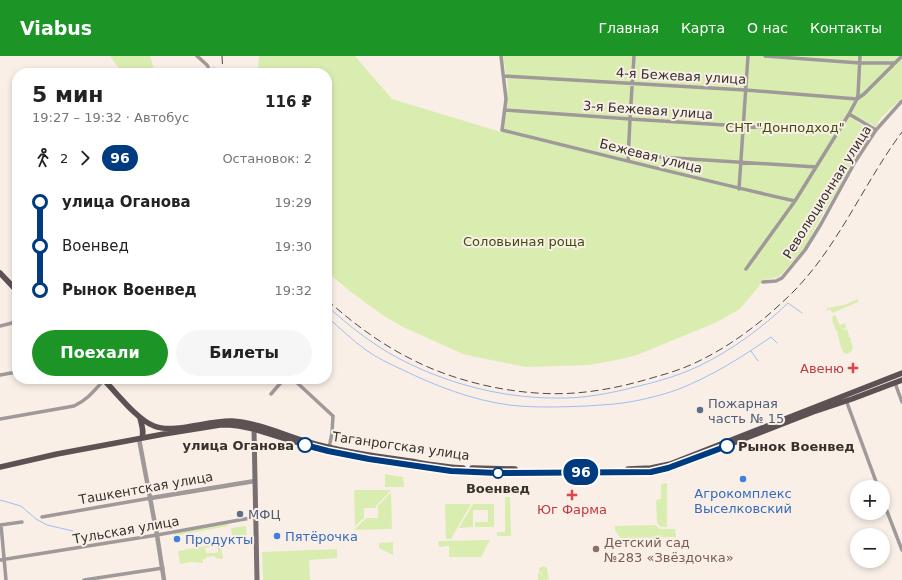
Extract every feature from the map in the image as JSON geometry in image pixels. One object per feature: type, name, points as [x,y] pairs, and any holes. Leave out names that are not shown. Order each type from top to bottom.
[{"type":"main road","points":[[0,273],[12,286]]},
{"type":"main road","name":"Таганрогская улица","points":[[108,384],[140,418],[152,426],[161,429],[172,429],[225,421],[240,422],[328,449],[451,467],[509,471],[658,467],[845,398],[902,373]]},
{"type":"main road","name":"Таганрогская улица","points":[[845,398],[902,380]]},
{"type":"main road","points":[[140,418],[143,427],[143,434],[140,438]]},
{"type":"main road","name":"Таганрогская улица","points":[[0,467],[140,438],[220,425],[254,427]]},
{"type":"main road","points":[[254,427],[257,580]]},
{"type":"street","points":[[197,56],[208,65],[209,68]]},
{"type":"street","points":[[501,56],[506,99],[505,110]]},
{"type":"street","points":[[628,161],[634,56]]},
{"type":"street","points":[[740,189],[748,56]]},
{"type":"street","points":[[765,56],[860,63],[895,63]]},
{"type":"street","points":[[746,269],[795,201],[849,114],[858,95],[860,56]]},
{"type":"street","points":[[856,99],[864,94],[902,56]]},
{"type":"street","name":"4-я Бежевая улица","points":[[504,76],[745,90],[856,99]]},
{"type":"street","name":"Революционная улица","points":[[763,282],[776,281],[782,278],[806,250],[855,162],[876,130],[902,101]]},
{"type":"street","name":"3-я Бежевая улица","points":[[505,110],[837,132]]},
{"type":"street","name":"Бежевая улица","points":[[505,110],[502,130],[740,189],[795,201]]},
{"type":"street","points":[[849,114],[876,130]]},
{"type":"street","points":[[628,155],[816,167]]},
{"type":"street","points":[[0,326],[12,323]]},
{"type":"street","points":[[0,375],[12,373]]},
{"type":"street","points":[[895,383],[902,402]]},
{"type":"street","points":[[0,420],[74,406],[87,399],[100,384]]},
{"type":"street","points":[[271,394],[280,384]]},
{"type":"street","points":[[298,384],[333,416],[332,433],[328,449]]},
{"type":"street","points":[[845,398],[875,480]]},
{"type":"street","points":[[140,438],[164,580]]},
{"type":"street","name":"Ташкентская улица","points":[[42,517],[255,481]]},
{"type":"street","name":"Тульская улица","points":[[2,560],[157,535],[256,517]]},
{"type":"street","points":[[890,519],[902,550]]},
{"type":"street","points":[[6,580],[2,560],[0,525],[22,522]]},
{"type":"street","points":[[84,580],[163,568]]},
{"type":"green space","points":[[110,56],[150,56],[154,68],[118,68]]},
{"type":"green space","points":[[259,56],[355,56],[392,99],[501,132],[508,86],[503,56],[902,56],[902,98],[880,119],[876,127],[858,117],[856,121],[872,131],[804,249],[779,277],[764,280],[740,309],[715,323],[637,355],[589,365],[526,367],[463,354],[403,327],[384,316],[332,276],[332,68],[259,68]]},
{"type":"green space","points":[[858,299],[858,302],[832,313],[830,309],[826,311],[827,308],[844,305]]},
{"type":"green space","points":[[835,315],[840,325],[845,323],[846,328],[843,330],[847,329],[848,337],[850,337],[853,348],[851,352],[846,354],[843,352],[841,347],[837,332],[839,331],[836,331],[832,320],[833,316]]},
{"type":"green space","points":[[385,474],[403,477],[404,487],[385,487]]},
{"type":"green space","points":[[667,483],[667,527],[661,527],[657,523],[656,500],[661,499],[661,484]]},
{"type":"green space","points":[[354,490],[391,490],[376,506],[376,508],[364,508],[364,518],[355,526]]},
{"type":"green space","points":[[391,492],[392,529],[354,530],[366,518],[378,518],[378,506]]},
{"type":"green space","points":[[505,497],[510,497],[511,536],[497,536],[497,532],[505,532]]},
{"type":"green space","points":[[445,504],[471,504],[451,539],[446,539]]},
{"type":"green space","points":[[473,504],[494,504],[494,527],[475,527],[475,522],[488,522],[488,510],[473,510],[473,527],[459,528]]},
{"type":"green space","points":[[228,523],[228,526],[175,536],[174,533]]},
{"type":"green space","points":[[655,525],[660,529],[675,529],[676,537],[620,538],[615,530],[615,526]]},
{"type":"green space","points":[[246,526],[247,536],[232,536],[231,528]]},
{"type":"green space","points":[[490,540],[481,557],[449,557],[449,546],[439,547],[438,541]]},
{"type":"green space","points":[[393,542],[393,555],[379,548],[379,543]]},
{"type":"green space","points":[[224,543],[224,545],[221,546],[223,559],[215,558],[215,556],[203,559],[203,563],[191,562],[180,564],[178,551],[210,545],[210,547],[205,548],[206,553],[215,553],[218,552],[217,546],[211,545]]},
{"type":"green space","points":[[337,549],[337,558],[309,560],[310,580],[263,580],[262,552]]},
{"type":"green space","points":[[544,566],[547,568],[549,580],[546,578],[547,580],[538,580],[538,572],[544,577],[539,571],[539,568]]},
{"type":"waterway","points":[[332,310],[352,328],[379,347],[398,358],[435,375],[454,382],[494,392],[555,398],[576,398],[608,393],[677,375],[699,366],[735,346],[757,330],[788,303],[802,313]]},
{"type":"waterway","points":[[332,321],[370,353],[441,387],[481,400],[528,407],[568,407],[611,404],[630,402],[656,396],[679,389],[715,372],[771,337],[777,343]]},
{"type":"waterway","points":[[751,351],[758,361]]},
{"type":"waterway","points":[[0,500],[21,506],[36,519],[47,525],[73,531]]},
{"type":"railway","points":[[222,56],[223,68]]},
{"type":"railway","points":[[332,304],[369,334],[403,355],[433,369],[472,382],[514,391],[555,394],[595,391],[635,383],[694,364],[725,347],[761,321],[794,291],[825,254],[875,172],[902,132]]},
{"type":"bus line","name":"96","points":[[305,445],[369,459],[421,467],[451,471],[497,473],[651,472],[668,468],[727,446]]},
{"type":"place","name":"Авеню","points":[[853,368]]},
{"type":"place","name":"Пожарная часть № 15","points":[[700,410]]},
{"type":"place","name":"улица Оганова","points":[[305,445]]},
{"type":"place","name":"Рынок Военвед","points":[[727,446]]},
{"type":"place","name":"Военвед","points":[[498,473]]},
{"type":"place","name":"Агрокомплекс Выселковский","points":[[743,479]]},
{"type":"place","name":"Юг Фарма","points":[[572,495]]},
{"type":"place","name":"МФЦ","points":[[240,514]]},
{"type":"place","name":"Пятёрочка","points":[[277,536]]},
{"type":"place","name":"Продукты","points":[[177,539]]},
{"type":"place","name":"Детский сад №283 «Звёздочка»","points":[[596,549]]},
{"type":"park label","name":"СНТ \"Донподход\"","points":[[785,127]]},
{"type":"park label","name":"Соловьиная роща","points":[[524,241]]}]
